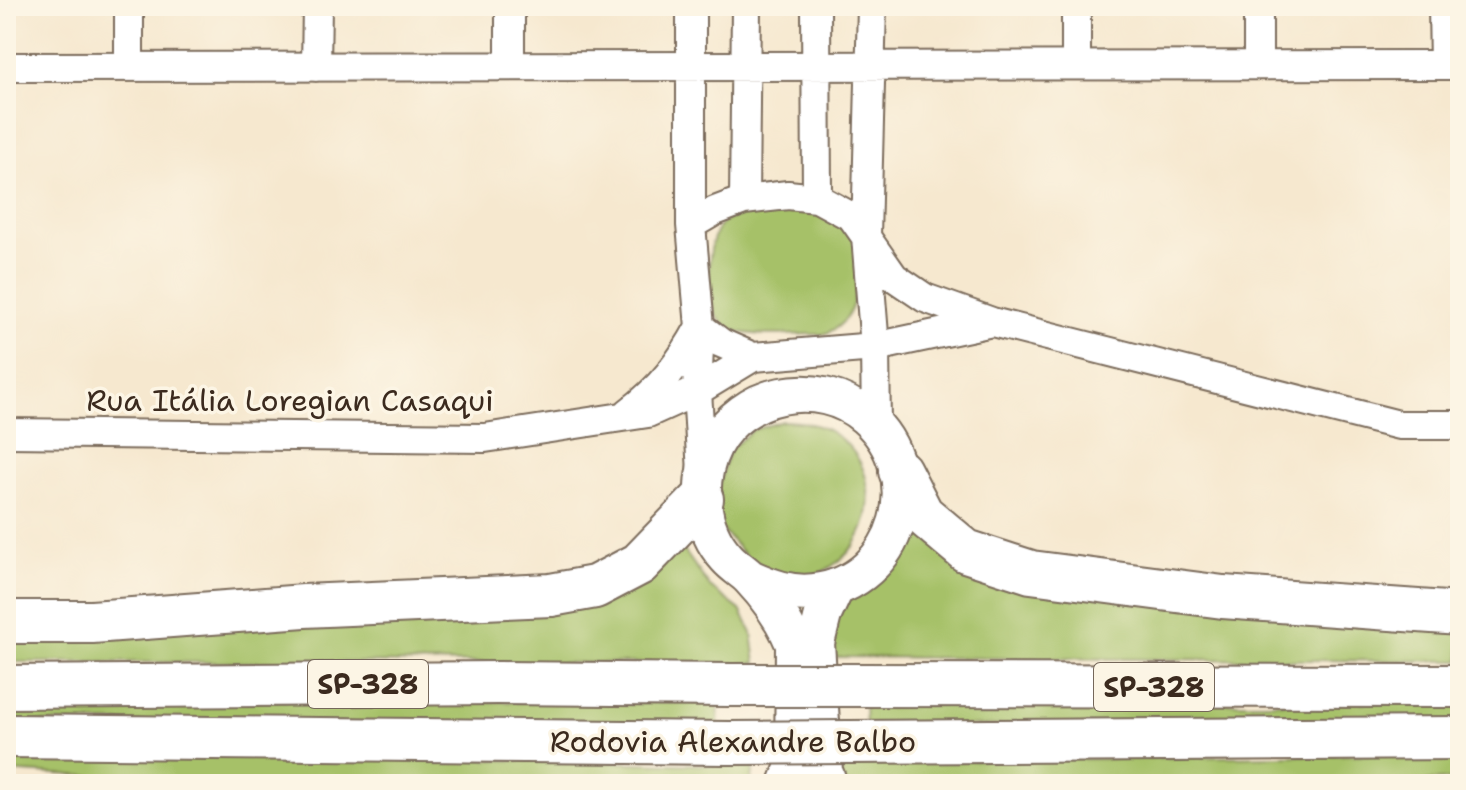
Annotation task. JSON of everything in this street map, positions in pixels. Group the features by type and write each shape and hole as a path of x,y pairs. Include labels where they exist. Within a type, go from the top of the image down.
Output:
{"highway":[{"path":"900,471 922,514 966,551 1031,572 1223,597 1460,614"},
{"path":"6,622 92,622 304,606 551,595 595,587 639,564 702,490"},
{"name":"Rodovia Alexandre Balbo","path":"6,687 498,683 1460,686"},
{"name":"Rodovia Alexandre Balbo","path":"6,736 729,743 1460,738"}],"main road":[{"path":"750,578 792,592 814,592 836,587 858,576 876,561 890,541 899,519 902,495 900,471 876,426 859,411 839,400 807,394 773,397 752,406 726,429 708,458 702,490 709,530 726,557 750,578 786,624 794,644 793,769 787,784"},
{"path":"829,784 824,771 816,643 823,615 836,587"}],"street":[{"path":"129,6 129,67"},
{"path":"316,67 317,6"},
{"path":"510,6 510,66"},
{"path":"691,6 691,225 700,327 697,391 702,490"},
{"path":"744,200 746,6"},
{"path":"816,6 817,198"},
{"path":"872,6 866,236 875,347 876,426"},
{"path":"1076,6 1076,65"},
{"path":"1258,6 1258,65"},
{"path":"6,67 1452,65 1443,6"},
{"path":"691,225 715,211 744,200 788,195 817,198 852,217 894,277 925,298 992,322 1399,425 1460,425"},
{"name":"Rua Itália Loregian Casaqui","path":"6,433 485,438 648,413 697,391 753,357 875,347 992,322"},
{"path":"700,327 721,343 753,357"},
{"path":"621,418 667,378 700,327"}],"green space":[{"path":"777,207 801,209 829,217 856,238 856,280 852,307 837,327 824,334 762,335 739,332 723,324 711,303 709,265 718,229 736,216"},
{"path":"783,421 808,423 831,432 847,445 859,461 866,479 869,498 860,536 848,553 832,566 810,576 760,572 716,523 712,508 729,450 753,430"},
{"path":"910,524 956,563 1460,619 1460,661 827,657 832,619"},
{"path":"678,542 710,587 740,610 752,633 756,663 6,662 6,633 546,609"},
{"path":"6,699 719,703 718,725 6,722"},
{"path":"1460,702 1460,724 866,726 865,705"},
{"path":"6,748 754,766 751,784 221,784 6,771"},
{"path":"1460,753 1460,779 1380,784 841,784 840,763"}]}
